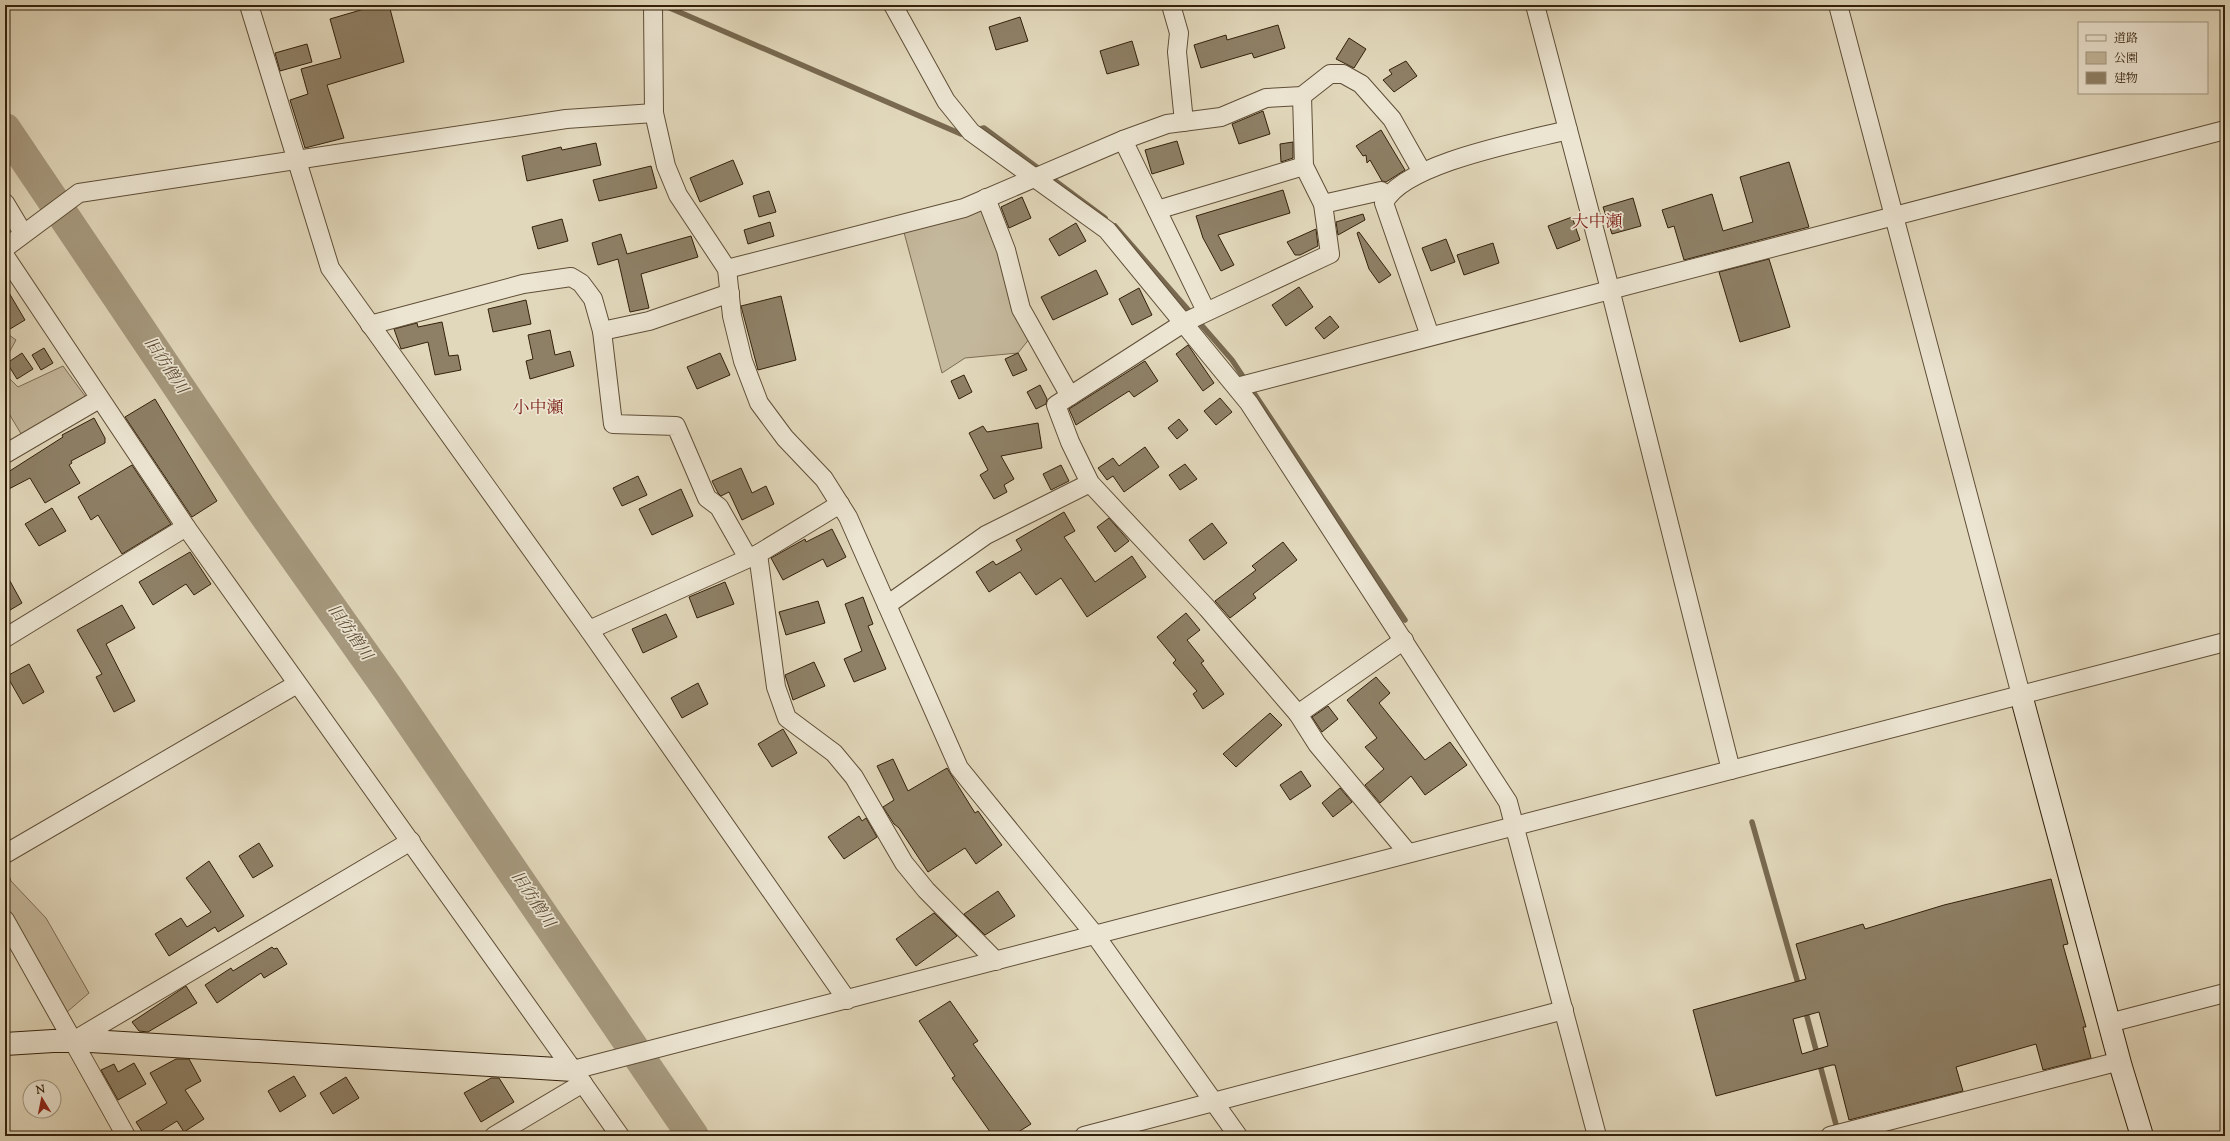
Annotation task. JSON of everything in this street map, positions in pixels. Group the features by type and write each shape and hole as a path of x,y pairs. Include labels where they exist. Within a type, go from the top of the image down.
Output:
{"street":[{"path":"249,5 330,268 589,630 847,1000"},
{"path":"893,5 946,101 973,134 1107,230 1185,322 1237,387 1258,416 1508,802 1597,1136"},
{"path":"1172,5 1179,33 1177,52 1184,122"},
{"path":"1534,5 1610,289 1731,770"},
{"path":"1838,5 2109,1023 2142,1136"},
{"path":"649,7 654,113 666,166 678,195 727,269 732,316 742,361 759,403 785,438 824,479 848,517 959,768 1094,935 1238,1136"},
{"path":"727,269 964,208 1035,179 1123,140 1167,124 1222,117 1266,98 1302,96 1330,74 1343,74 1361,84 1392,119 1422,172"},
{"path":"1302,96 1304,166 1323,204 1330,254 1185,322 1056,405 1070,442 1090,483 1207,608 1298,714 1317,744 1408,853"},
{"path":"5,248 23,233 79,193 566,119 654,113"},
{"path":"1430,336 1384,203 1387,196 1422,172 1474,154 1568,130"},
{"path":"1237,387 2225,130"},
{"path":"1123,140 1206,311"},
{"path":"1157,210 1304,166"},
{"path":"1323,204 1381,191 1387,196"},
{"path":"986,198 1006,250 1021,309 1070,396"},
{"path":"5,203 23,233"},
{"path":"5,256 99,399 186,527 620,1136"},
{"path":"370,325 523,284 571,277 581,283 593,300 602,331 613,424 676,426 706,498 719,507 753,556 776,686 788,718 834,753 854,777 904,863 926,890 996,961"},
{"path":"602,331 649,321 730,293"},
{"path":"5,454 99,399"},
{"path":"887,606 986,535 1090,483"},
{"path":"589,630 753,556 840,504"},
{"path":"5,638 186,527"},
{"path":"1298,714 1404,640"},
{"path":"5,1044 53,1040 73,1041 578,1076 847,1000 1515,824 1731,770 2225,642"},
{"path":"5,854 298,684"},
{"path":"73,1041 411,841"},
{"path":"5,920 126,1136"},
{"path":"2109,1023 2225,993"},
{"path":"1084,1136 1564,1010"},
{"path":"1830,1136 2120,1061"},
{"path":"494,1136 578,1076"}],"green space":[{"path":"987,204 1034,333 1018,353 965,358 942,373 902,225"},
{"path":"5,332 16,340 5,360"},
{"path":"63,366 91,404 23,437 5,407 5,374 18,387"},
{"path":"5,864 11,881 46,918 89,993 60,1018 5,931"}],"building":[{"path":"370,5 389,5 404,62 327,85 344,138 305,148 290,100 308,94 301,69 341,58 330,19 371,7"},
{"path":"1020,17 1028,41 996,50 989,27"},
{"path":"1278,25 1285,48 1254,58 1252,53 1201,68 1194,45 1226,35 1227,40"},
{"path":"1349,38 1366,49 1354,68 1336,59"},
{"path":"1132,41 1139,65 1107,74 1100,51"},
{"path":"307,44 312,62 280,71 275,53"},
{"path":"1406,61 1417,76 1394,92 1383,80 1392,74 1389,70"},
{"path":"1263,111 1270,134 1239,144 1232,124"},
{"path":"1381,130 1405,170 1386,182 1382,181 1370,160 1367,163 1366,155 1363,156 1356,146"},
{"path":"1177,141 1184,164 1152,174 1145,150"},
{"path":"1293,142 1293,158 1281,162 1280,144"},
{"path":"596,143 601,165 527,181 522,156 561,147 562,150"},
{"path":"733,160 743,184 700,202 690,178"},
{"path":"1789,162 1809,227 1684,260 1674,226 1668,228 1662,210 1712,194 1723,231 1753,222 1740,177"},
{"path":"651,166 657,188 599,201 593,180"},
{"path":"1283,190 1290,213 1218,235 1234,265 1221,271 1203,238 1196,216"},
{"path":"769,191 776,212 759,217 753,196"},
{"path":"1022,197 1031,218 1009,228 1001,207"},
{"path":"1633,198 1641,226 1612,234 1603,207"},
{"path":"1363,214 1365,220 1338,235 1336,222"},
{"path":"1572,217 1580,240 1557,249 1548,226"},
{"path":"562,219 568,241 538,249 532,227"},
{"path":"770,222 774,236 748,244 744,230"},
{"path":"1076,223 1086,241 1059,256 1049,239"},
{"path":"1316,229 1318,246 1300,255 1295,255 1287,242"},
{"path":"1359,232 1391,275 1379,283 1369,269 1357,233"},
{"path":"621,234 627,254 691,236 698,257 641,274 649,308 630,312 618,259 598,265 592,243"},
{"path":"1446,239 1455,262 1431,271 1422,248"},
{"path":"1493,243 1499,263 1464,275 1457,255"},
{"path":"1769,259 1790,327 1740,342 1719,272"},
{"path":"1096,270 1108,294 1053,320 1041,297"},
{"path":"5,286 25,320 5,332"},
{"path":"1299,287 1313,307 1286,326 1272,305"},
{"path":"1139,288 1152,315 1132,325 1119,299"},
{"path":"781,296 796,360 758,370 741,306"},
{"path":"526,300 531,324 493,332 488,309"},
{"path":"1330,316 1339,327 1324,339 1315,328"},
{"path":"442,322 449,356 458,355 461,370 435,375 428,342 401,349 394,329 417,323 418,327"},
{"path":"550,330 555,355 570,351 574,366 530,379 526,361 533,359 528,335"},
{"path":"1188,345 1214,383 1203,391 1176,354"},
{"path":"44,348 53,363 41,370 32,355"},
{"path":"22,353 33,369 17,379 7,363"},
{"path":"720,353 730,375 697,389 687,367"},
{"path":"1018,353 1027,370 1013,376 1005,359"},
{"path":"1145,361 1158,381 1134,397 1129,391 1076,425 1069,409"},
{"path":"964,375 972,392 959,399 951,381"},
{"path":"1040,385 1047,399 1046,404 1036,409 1027,392"},
{"path":"1220,398 1232,412 1216,425 1204,411"},
{"path":"155,399 217,501 192,517 125,417"},
{"path":"94,418 105,438 105,443 71,461 72,463 69,465 80,483 45,503 30,478 5,491 5,474 63,437 62,435"},
{"path":"1179,419 1188,430 1177,439 1168,428"},
{"path":"1038,423 1042,448 1001,456 1014,479 1004,485 1007,492 994,499 980,475 988,470 969,433 983,426 987,432"},
{"path":"1145,447 1159,467 1124,492 1113,476 1107,480 1098,468 1113,458 1119,466"},
{"path":"1185,464 1197,479 1180,490 1169,475"},
{"path":"132,465 171,524 122,554 98,515 91,520 78,497"},
{"path":"1061,465 1069,481 1051,490 1043,474"},
{"path":"741,468 752,493 766,486 774,504 742,520 729,492 721,496 712,481"},
{"path":"638,476 647,495 622,506 613,488"},
{"path":"681,489 693,516 652,535 639,509"},
{"path":"52,508 66,531 39,546 25,524"},
{"path":"1064,512 1075,531 1064,537 1095,582 1132,556 1146,577 1087,617 1061,578 1036,595 1020,572 989,592 976,572 993,561 996,565 1022,550 1016,540"},
{"path":"1109,518 1129,541 1115,552 1097,527"},
{"path":"1212,523 1227,543 1204,560 1189,540"},
{"path":"832,529 846,557 827,567 823,559 783,580 771,558 805,539 806,542"},
{"path":"1283,542 1297,560 1253,594 1256,598 1230,618 1215,601 1256,570 1252,566"},
{"path":"190,552 211,584 194,595 186,584 153,605 139,582"},
{"path":"5,572 22,603 5,613"},
{"path":"725,582 734,604 697,618 689,597"},
{"path":"863,597 873,624 868,626 886,669 854,682 844,659 862,651 845,604"},
{"path":"818,601 825,623 786,635 779,612"},
{"path":"122,605 135,628 106,644 135,701 114,712 96,677 102,674 77,630"},
{"path":"1186,613 1200,630 1187,640 1204,661 1201,663 1224,694 1203,709 1193,694 1197,691 1173,663 1176,660 1157,637"},
{"path":"666,614 677,637 643,653 632,629"},
{"path":"814,662 825,686 793,700 785,675"},
{"path":"29,664 44,692 23,704 7,676"},
{"path":"1376,677 1390,693 1379,703 1425,760 1450,742 1467,765 1425,795 1411,776 1380,803 1365,785 1384,769 1365,747 1377,738 1347,700"},
{"path":"698,683 708,704 682,718 671,698"},
{"path":"1328,706 1338,719 1322,732 1312,717"},
{"path":"1270,713 1282,725 1236,767 1223,754"},
{"path":"783,729 797,753 772,767 758,744"},
{"path":"893,759 908,791 947,768 975,813 978,811 1002,845 976,864 965,848 928,872 899,828 894,824 883,807 894,800 877,766"},
{"path":"1301,771 1311,786 1290,800 1280,785"},
{"path":"1340,788 1352,802 1333,817 1322,803"},
{"path":"859,816 862,821 866,818 877,837 844,859 828,837"},
{"path":"259,843 273,866 253,878 239,856"},
{"path":"209,861 244,916 218,932 215,927 169,956 155,934 181,918 187,927 211,912 186,878"},
{"path":"2051,879 2068,944 2063,945 2086,1027 2083,1027 2091,1058 2043,1070 2036,1044 1956,1067 1963,1091 1849,1120 1835,1065 1716,1096 1693,1010 1806,979 1796,944 1863,924 1865,929 1944,905","holes":["1819,1012 1828,1046 1802,1054 1793,1019"]},
{"path":"998,891 1015,916 985,935 964,914"},
{"path":"934,913 957,936 916,966 896,939"},
{"path":"272,947 274,949 277,948 287,964 264,978 261,973 217,1003 205,985 231,968 233,971"},
{"path":"186,986 197,1003 148,1032 139,1031 132,1022"},
{"path":"950,1001 978,1041 973,1044 1031,1124 1012,1136 993,1136 952,1078 955,1076 919,1021"},
{"path":"176,1059 189,1059 201,1081 185,1090 204,1119 184,1132 177,1121 153,1136 145,1136 136,1122 167,1103 150,1073"},
{"path":"134,1063 146,1084 118,1100 101,1070 114,1064 118,1072"},
{"path":"294,1076 306,1096 280,1112 268,1091"},
{"path":"346,1077 359,1098 333,1114 320,1093"},
{"path":"491,1078 499,1078 514,1102 481,1122 464,1093"}],"waterway":[{"path":"663,5 961,134 984,128 1105,218"},
{"name":"旧彷僧川","path":"5,129 259,506 389,690 693,1136"},
{"path":"1115,226 1232,360 1405,620"},
{"path":"1752,822 1799,987"},
{"path":"1805,1009 1838,1132"}],"district":[{"name":"大中瀬","path":"1597,223"},
{"name":"小中瀬","path":"538,409"}]}
